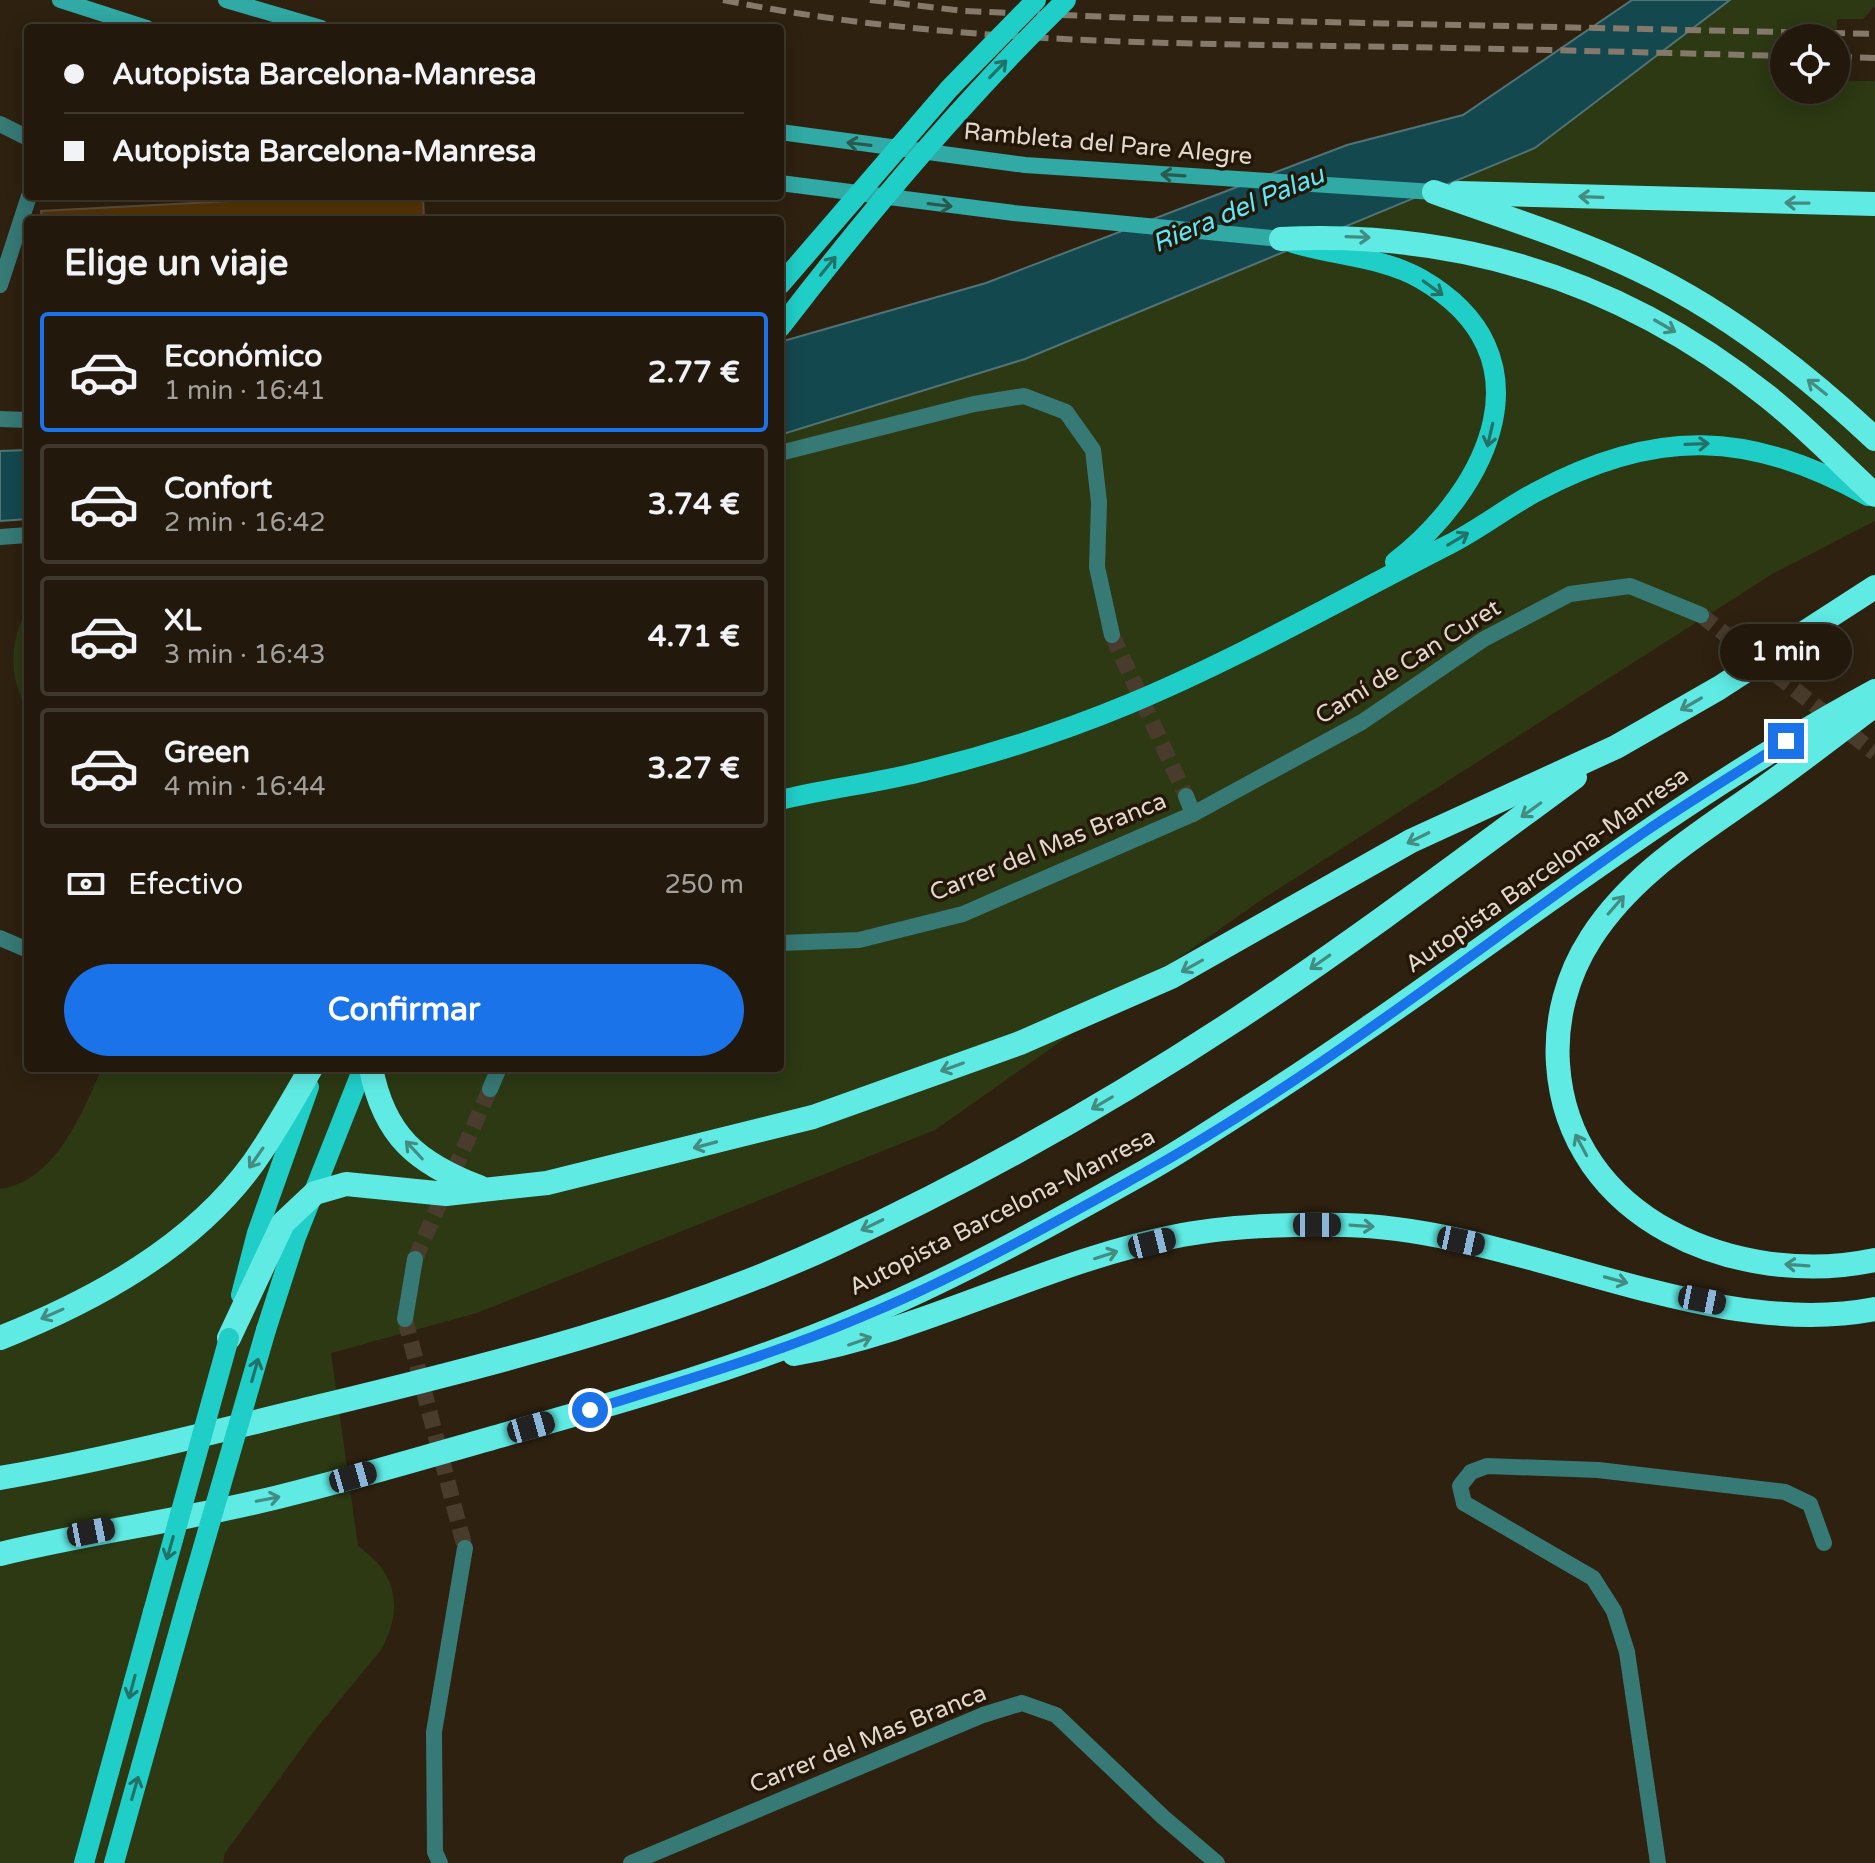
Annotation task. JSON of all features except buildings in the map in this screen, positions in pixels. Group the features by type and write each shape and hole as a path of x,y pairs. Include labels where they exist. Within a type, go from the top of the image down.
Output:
{"highway":[{"path":"1434,192 1875,204"},
{"path":"1434,192 1625,264 1737,326 1835,401 1875,439"},
{"path":"1281,239 1387,238 1455,248 1529,268 1595,292 1664,325 1768,396 1875,497"},
{"path":"229,1338 283,1223 315,1193 346,1184 446,1194 547,1183 813,1117 1020,1043 1171,977 1411,841 1616,747 1719,688 1875,587"},
{"name":"Autopista Barcelona-Manresa","path":"0,1554 91,1532 293,1494 590,1410 729,1366 859,1318 979,1261 1145,1172 1289,1081 1456,968 1659,823 1809,727 1875,691"},
{"path":"1875,705 1688,839 1624,896 1590,939 1575,967 1559,1022 1557,1049 1562,1101 1573,1131 1603,1180 1644,1218 1689,1243 1758,1262 1803,1266 1875,1260"},
{"path":"0,1478 86,1463 506,1361 682,1303 830,1246 944,1190 1093,1109 1240,1017 1616,747"},
{"path":"0,1338 86,1299 144,1265 189,1231 253,1164 311,1072"},
{"path":"372,1072 378,1098 415,1154 438,1171 481,1188"},
{"path":"729,1366 849,1345 1121,1250 1182,1235 1264,1226 1348,1225 1434,1236 1732,1306 1830,1314 1875,1309"}],"main road":[{"path":"60,0 135,24"},
{"path":"226,0 307,24"},
{"path":"784,280 949,89 1036,0"},
{"path":"784,323 899,178 963,105 1066,0"},
{"name":"Rambleta del Pare Alegre","path":"784,133 1025,165 1434,192"},
{"path":"784,184 914,202 1281,239 1328,254 1378,262 1424,281 1466,317 1489,358 1496,390 1494,419 1486,451 1472,480 1414,548 1364,587"},
{"path":"784,797 929,770 1077,724 1187,679 1452,543 1566,478 1658,448 1716,444 1754,449 1799,462 1875,497"},
{"path":"84,1863 257,1233 313,1072"},
{"path":"114,1863 266,1330 361,1072"}],"street":[{"path":"0,124 24,136"},
{"path":"0,285 28,200"},
{"path":"784,452 974,404 1024,396 1066,412 1093,450 1099,502 1097,567 1112,635"},
{"path":"0,419 24,420"},
{"path":"0,537 24,535"},
{"name":"Camí de Can Curet","path":"1193,814 1362,722 1484,639 1570,594 1630,586 1701,615"},
{"path":"1186,796 1193,814"},
{"name":"Carrer del Mas Branca","path":"784,943 859,940 963,914 1193,814"},
{"path":"0,938 24,948"},
{"path":"490,1089 497,1072"},
{"path":"405,1319 415,1259"},
{"path":"1658,1863 1627,1652 1614,1611 1593,1578 1464,1503 1460,1486 1471,1472 1487,1466 1609,1471 1785,1492 1810,1504 1824,1543"},
{"path":"440,1863 435,1852 434,1732 465,1548"},
{"name":"Carrer del Mas Branca","path":"631,1863 983,1715 1022,1703 1056,1715 1163,1817 1217,1863"}],"green space":[{"path":"1730,0 1875,0 1875,6 1863,19 1837,19 1837,24 1770,24 1770,104 1850,104 1850,81 1875,81 1875,521 1774,573 1264,898 935,1130 477,1313 331,1353 358,1546 381,1568 393,1592 393,1620 381,1650 315,1730 225,1853 223,1863 0,1863 0,1189 20,1183 52,1159 76,1124 100,1072 784,1072 784,434 1025,359 1535,148"},
{"path":"24,617 24,703 17,685 13,659"}],"water":[{"name":"Riera del Palau","path":"1632,0 1730,0 1535,148 1025,359 784,434 784,341 986,283 1347,145 1463,115"},
{"path":"24,450 24,519 0,521 0,451"}],"tunnel":[{"path":"1701,615 1875,753"},
{"path":"1112,635 1186,796"},
{"path":"415,1259 490,1089"},
{"path":"405,1319 465,1548"}],"railway":[{"path":"723,0 873,24 1026,37 1770,56"},
{"path":"870,0 964,11 1136,18 1875,34"},
{"path":"1850,57 1875,58"}],"route":[{"path":"590,1410 729,1366 859,1318 979,1261 1145,1172 1289,1081 1469,960 1647,831 1786,741"}]}
